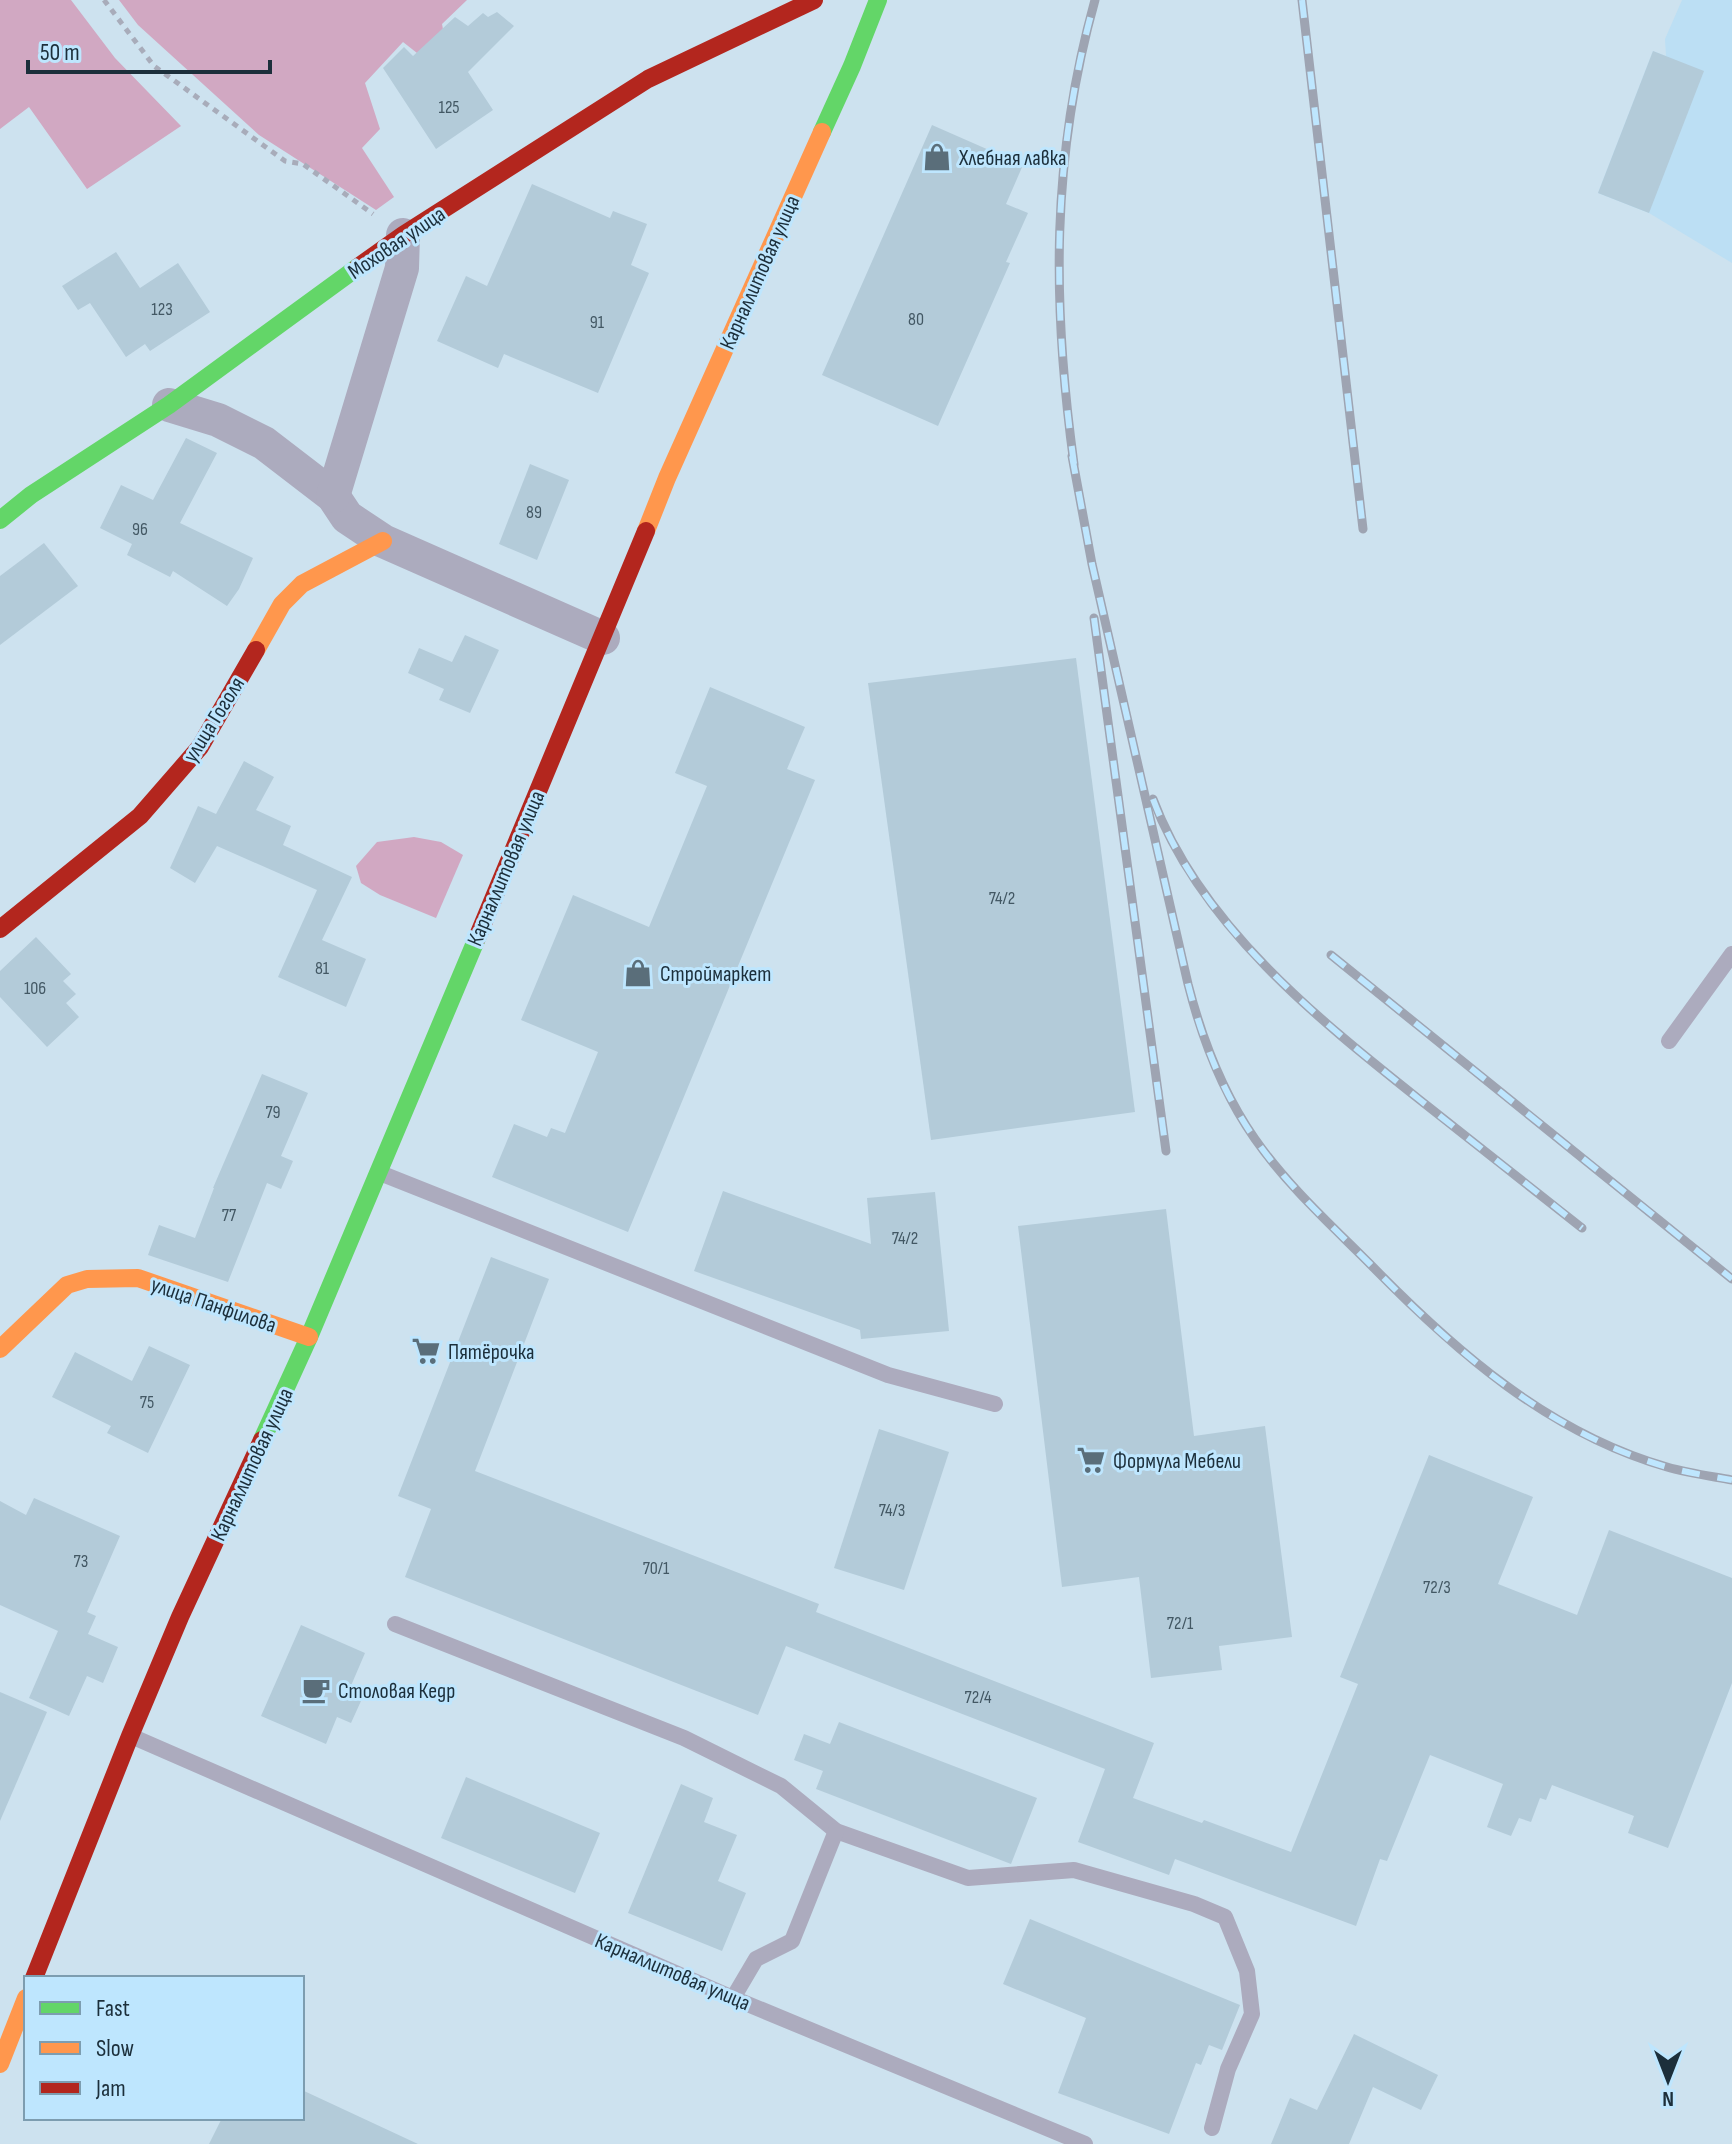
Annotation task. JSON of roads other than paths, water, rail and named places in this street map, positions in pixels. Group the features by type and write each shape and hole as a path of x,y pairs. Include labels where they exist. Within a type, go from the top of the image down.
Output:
{"street":[{"name":"Моховая улица","path":"0,520 31,495 169,405 403,235 648,79 814,0"},
{"name":"Карналлитовая улица","path":"35,1976 180,1617 309,1337 603,638 667,478 852,66 878,0"},
{"path":"333,496 402,268 403,235"},
{"path":"169,405 218,420 264,443 333,496 347,517 383,541 603,638"},
{"name":"улица Гоголя","path":"0,929 140,816 200,747 282,604 302,584 383,541"},
{"name":"улица Панфилова","path":"0,1349 67,1285 87,1279 138,1278 309,1337"},
{"path":"0,2064 24,2003"}],"lane":[{"path":"1669,1041 1732,954"},
{"path":"379,1172 888,1375 995,1404"},
{"path":"395,1624 684,1738 781,1786 836,1831 968,1878 1074,1870 1194,1904 1225,1917 1247,1971 1252,2014 1228,2069 1212,2128"},
{"name":"Карналлитовая улица","path":"130,1736 733,1998 1085,2144"},
{"path":"733,1998 756,1959 792,1941 836,1831"}],"railway":[{"path":"1074,464 1062,346 1060,230 1070,116 1095,0"},
{"path":"1302,0 1363,529"},
{"path":"1072,456 1092,564 1188,984 1214,1064 1243,1121 1281,1172 1324,1219 1435,1327 1505,1385 1582,1433 1624,1452 1675,1469 1732,1480"},
{"path":"1094,618 1166,1151"},
{"path":"1153,799 1174,845 1200,888 1266,966 1342,1037 1582,1228"},
{"path":"1331,955 1732,1279"}],"place":[{"name":"Хлебная лавка","path":"937,157"},
{"name":"Строймаркет","path":"638,973"},
{"name":"Пятёрочка","path":"426,1351"},
{"name":"Формула Мебели","path":"1091,1460"},
{"name":"Столовая Кедр","path":"316,1690"}]}
